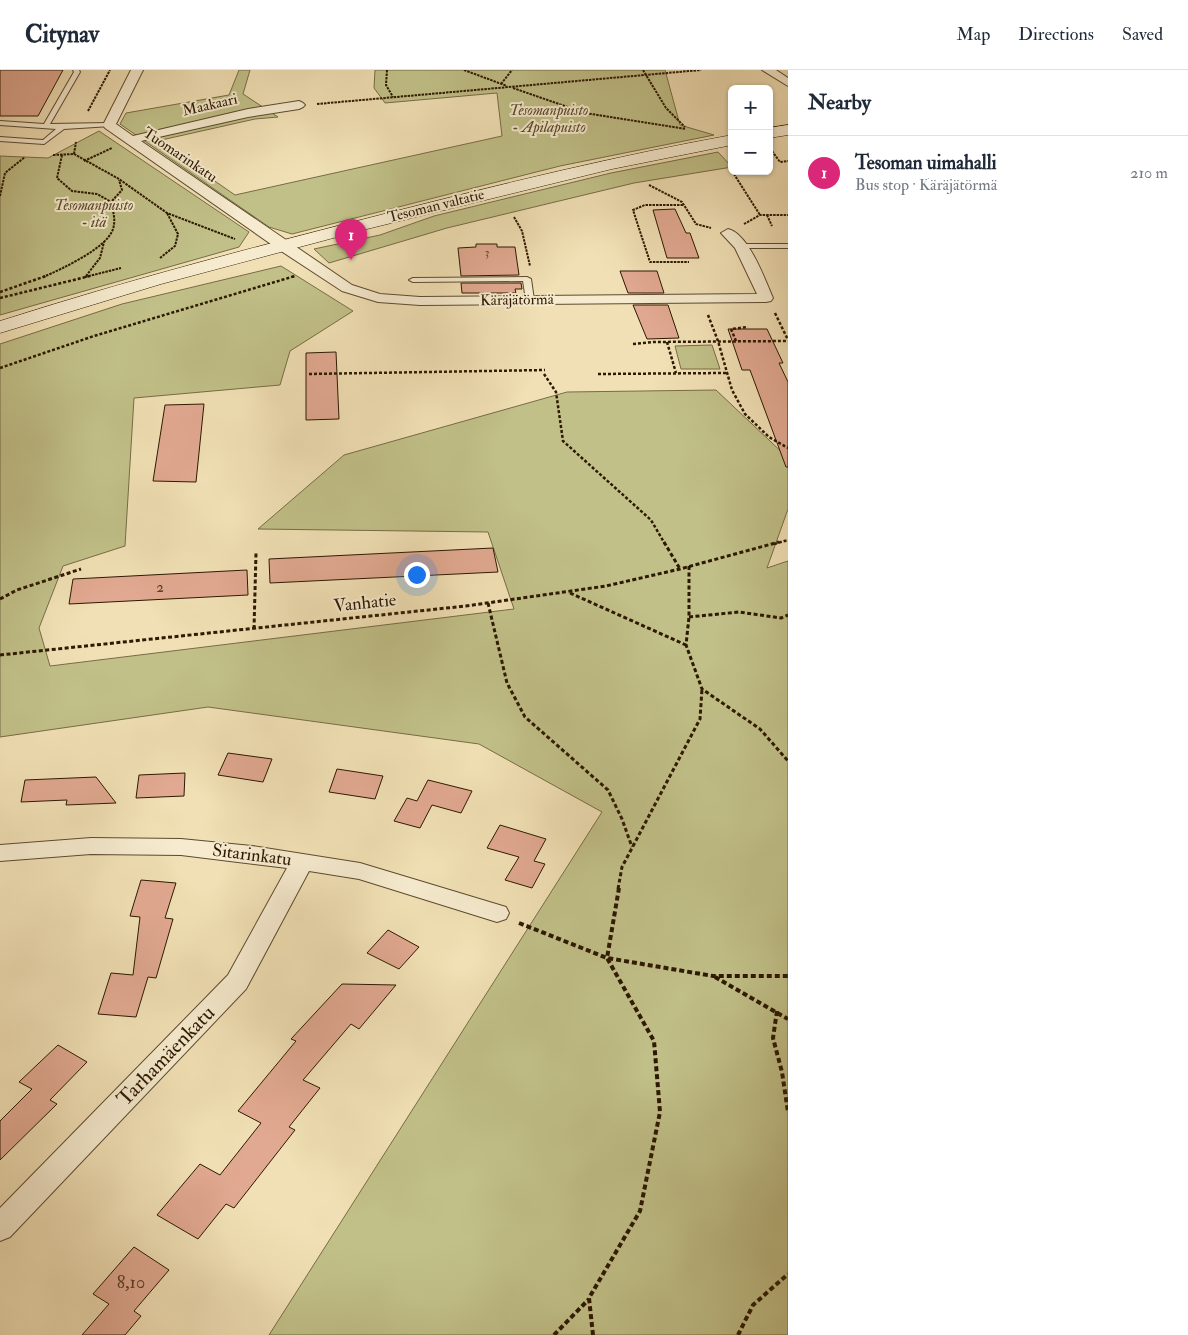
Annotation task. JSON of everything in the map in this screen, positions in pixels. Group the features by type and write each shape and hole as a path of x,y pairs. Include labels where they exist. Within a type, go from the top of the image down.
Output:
{"main road":[{"path":"773,132 788,130"},
{"name":"Tesoman valtatie","path":"0,327 152,282 284,246 528,183 661,153 728,141"}],"street":[{"path":"109,125 137,70"},
{"path":"768,70 788,83"},
{"name":"Maakaari","path":"132,141 248,113 299,105"},
{"name":"Tuomarinkatu","path":"109,125 284,246"},
{"path":"728,233 741,246 766,298"},
{"name":"Käräjätörmä","path":"284,246 348,288 378,298 420,301 766,298"},
{"name":"Sitarinkatu","path":"0,853 91,846 181,847 252,854 360,871 497,913"},
{"name":"Tarhamäenkatu","path":"0,1228 237,982 302,862"}],"lane":[{"path":"46,126 77,72 76,70"},
{"path":"0,123 46,126 109,125"},
{"path":"0,139 44,142 62,126"},
{"path":"741,246 788,246"},
{"path":"413,280 527,279 530,300"}],"path":[{"path":"80,126 82,117 88,111 110,70"},
{"path":"387,70 386,85 388,92 394,98"},
{"path":"464,70 585,113 687,129 666,108 643,70"},
{"path":"501,84 512,70"},
{"path":"299,105 394,98 564,80 646,76 701,70"},
{"path":"83,161 114,146 132,141"},
{"path":"0,196 5,174 30,154 23,153"},
{"path":"48,154 74,154 83,161 119,180 167,213 238,240"},
{"path":"773,154 780,162 788,161"},
{"path":"62,155 57,178 72,192 97,194 112,202"},
{"path":"735,175 760,215"},
{"path":"86,276 100,258 104,242 113,229 114,215 112,202 122,190 119,180"},
{"path":"648,185 684,205 696,224 728,233 760,215 788,215"},
{"path":"684,205 645,205 634,210 650,262 689,262"},
{"path":"160,259 175,246 178,234 167,213"},
{"path":"767,215 772,226"},
{"path":"514,217 522,231 530,266 527,279"},
{"path":"0,292 61,270 104,242"},
{"path":"0,368 94,336 304,274"},
{"path":"702,298 718,341 732,390 745,414 769,437 788,448"},
{"path":"633,344 788,341 766,298"},
{"path":"736,341 731,329 748,327"},
{"path":"667,342 676,373"},
{"path":"309,374 544,372 556,392 563,441 651,520 680,569"},
{"path":"598,374 727,373"},
{"name":"Vanhatie","path":"0,655 254,629 488,603 568,592 606,586 680,569 788,540"},
{"path":"254,629 256,553"},
{"path":"554,1335 590,1298 640,1211 660,1112 654,1041 608,958 622,867 700,719 702,689 686,645 689,617 689,566"},
{"path":"0,599 17,590 81,568"},
{"path":"568,592 686,645"},
{"path":"488,603 507,683 525,717 608,790 622,819 632,848"},
{"path":"689,617 739,612 781,618 788,615"},
{"path":"702,689 760,729 788,761"},
{"path":"497,913 608,958 713,976 788,976"},
{"path":"713,976 788,1019"},
{"path":"777,1011 773,1038 782,1072 788,1112"},
{"path":"738,1335 753,1306 788,1274"},
{"path":"590,1298 593,1335"}],"green space":[{"name":"Tesomanpuisto - Apilapuisto","path":"239,70 250,70 243,94 278,117 255,119 157,141 235,195 502,136 497,93 385,103 374,88 375,70 665,70 680,125 714,135 560,166 292,234 269,227 120,124 126,113 229,95"},
{"name":"Tesomanpuisto - itä","path":"99,131 249,232 239,247 0,315 0,156 48,158"},
{"path":"718,152 728,163 728,168 634,183 447,228 329,263 314,249 380,235 434,216 611,173"},
{"path":"281,266 353,311 290,351 280,385 134,398 125,546 63,566 39,628 50,666 514,609 488,532 258,529 344,455 567,392 716,390 788,458 788,509 767,568 788,561 788,1335 269,1335 602,812 479,744 208,707 0,737 0,344 122,304"},
{"path":"712,345 720,369 681,369 675,346"}],"building":[{"path":"0,70 63,70 38,116 0,116"},
{"path":"675,209 686,233 690,233 699,258 667,258 653,210"},
{"path":"476,244 497,244 497,247 515,247 519,275 461,276 458,248 476,247"},
{"path":"620,271 657,271 664,293 628,293"},
{"path":"461,283 521,283 522,289 515,289 516,293 462,293"},
{"path":"633,305 668,305 679,338 647,339"},
{"path":"728,329 767,329 783,363 779,363 788,382 788,467 786,467 750,370 742,370"},
{"path":"336,352 339,419 306,420 306,353"},
{"path":"204,404 196,482 153,481 165,405"},
{"path":"493,548 498,572 270,583 269,559"},
{"path":"247,570 248,595 69,604 73,579"},
{"path":"228,753 272,759 263,782 218,775"},
{"path":"337,769 383,776 375,799 329,792"},
{"path":"185,773 184,796 136,798 139,775"},
{"path":"96,777 116,803 66,805 67,800 21,802 25,780"},
{"path":"428,780 472,791 461,813 432,805 420,828 394,821 407,798 417,801"},
{"path":"500,825 546,839 534,861 545,864 532,888 505,880 519,857 487,848"},
{"path":"141,880 176,883 165,918 173,919 156,978 148,977 136,1017 98,1014 111,973 133,975 140,917 130,916"},
{"path":"388,930 419,947 399,969 367,953"},
{"path":"342,984 396,985 359,1029 351,1024 303,1080 320,1088 289,1127 295,1130 234,1208 226,1204 198,1239 157,1215 200,1164 220,1175 261,1123 238,1111 296,1041 291,1039"},
{"path":"58,1045 87,1062 50,1100 57,1104 0,1160 0,1121 32,1089 19,1082"},
{"path":"134,1247 169,1270 134,1311 141,1316 125,1335 82,1335 109,1304 93,1294"}],"place":[{"name":"Tesoman uimahalli","path":"351,260"}]}
